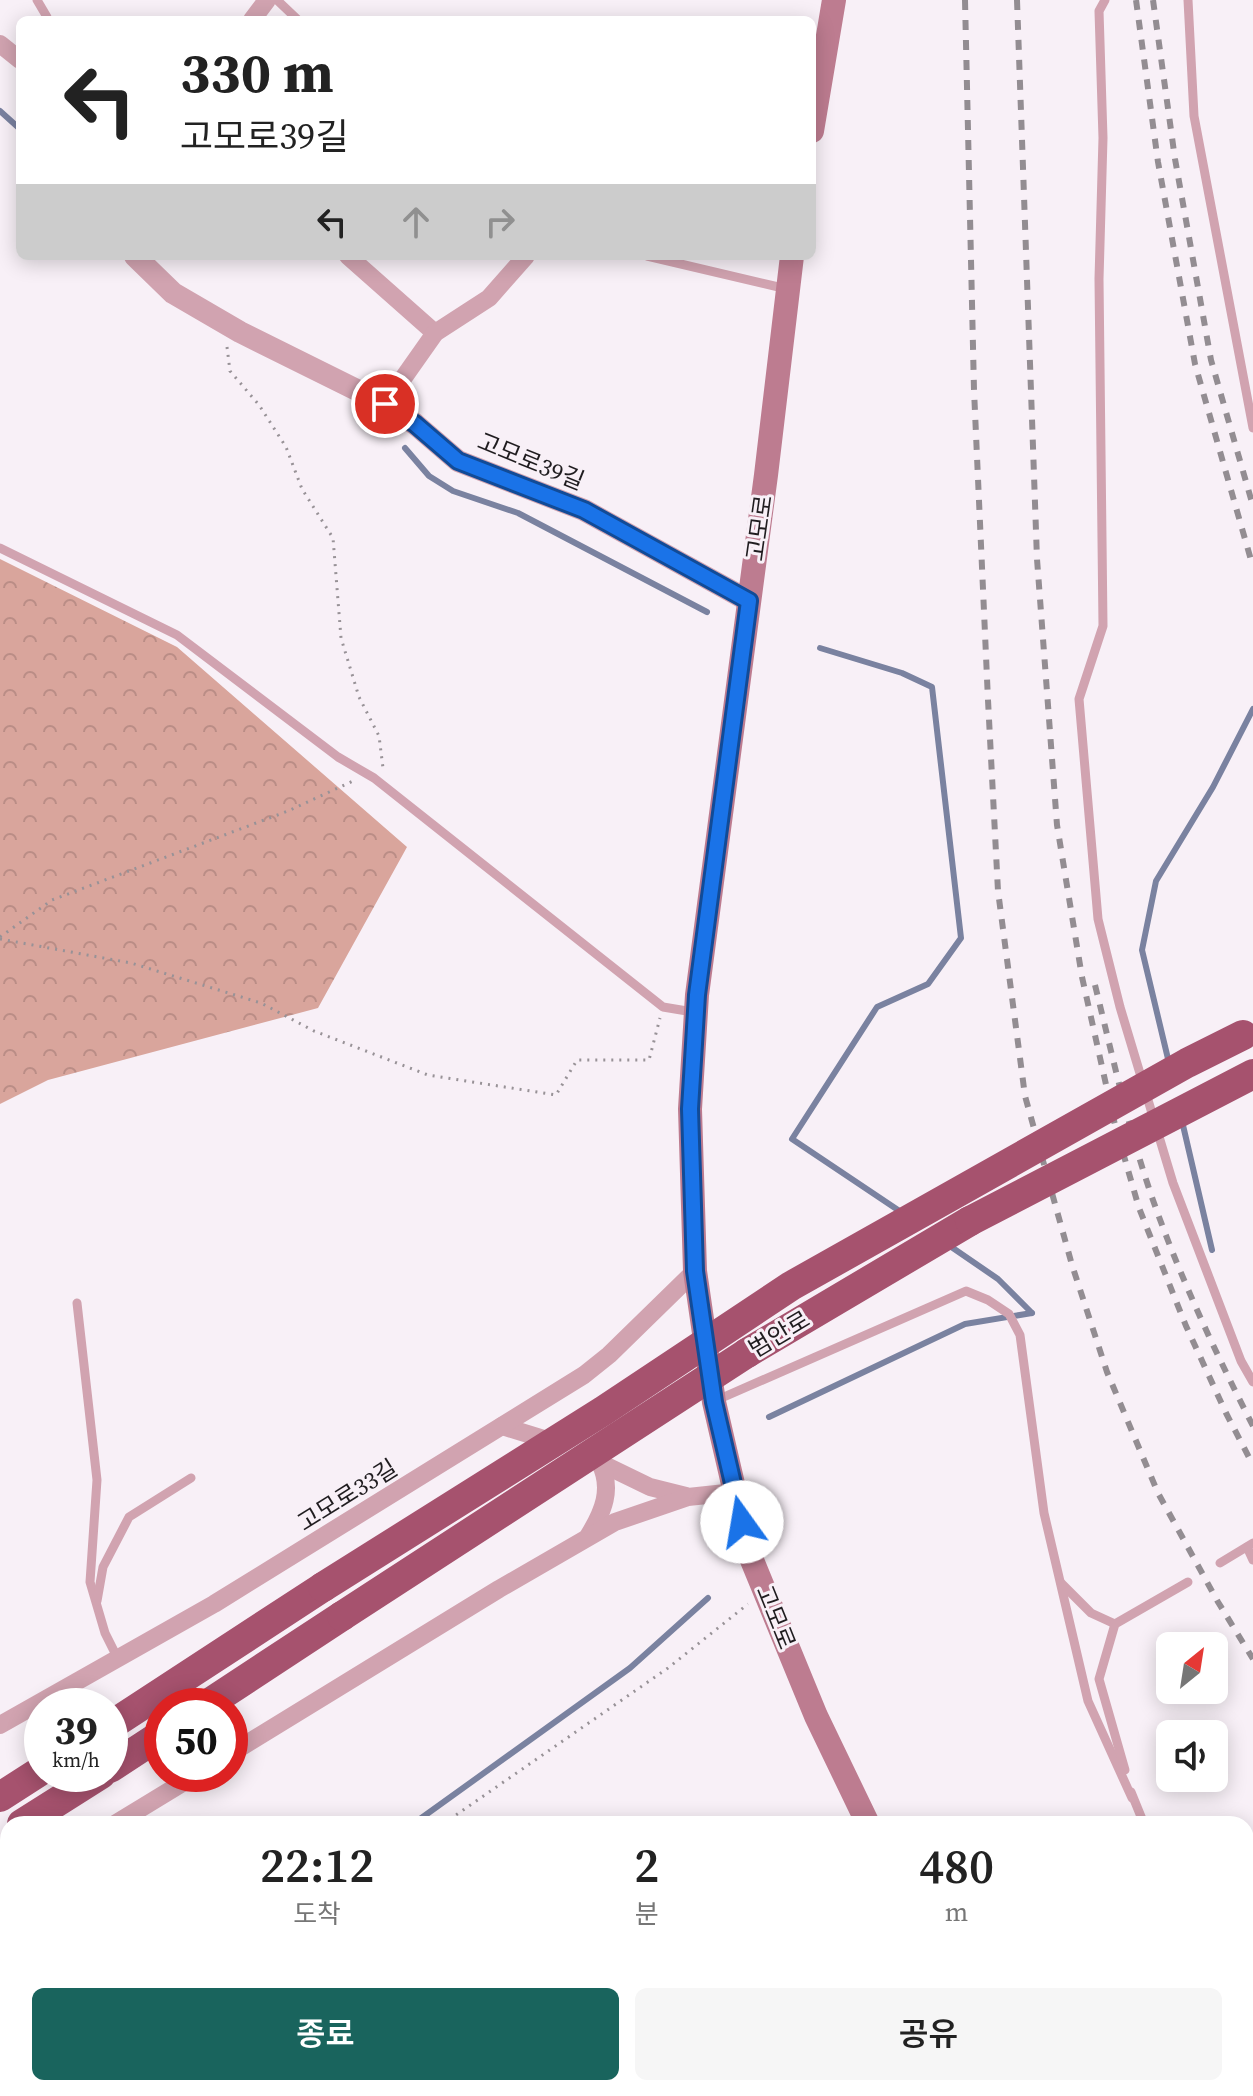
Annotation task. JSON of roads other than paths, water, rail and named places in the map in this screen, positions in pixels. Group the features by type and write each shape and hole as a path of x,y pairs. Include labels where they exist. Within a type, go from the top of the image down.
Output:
{"highway":[{"name":"범안로","path":"128,1714 323,1587 590,1420 791,1286 1187,1063 1248,1032"},
{"name":"범안로","path":"232,1688 766,1340 970,1221 1253,1074"},
{"path":"0,1797 24,1782"},
{"path":"35,1816 73,1792"}],"main road":[{"path":"816,107 834,0"},
{"name":"고모로","path":"791,260 696,1012 690,1109 695,1271 714,1402 749,1553 816,1716 864,1816"}],"street":[{"name":"고모로39길","path":"139,260 173,293 240,332 385,404 415,424 458,461 584,510 749,601"},
{"path":"353,260 435,333"},
{"path":"385,404 435,333 489,298 522,260"},
{"name":"고모로33길","path":"0,1725 371,1509 584,1375 695,1271"},
{"path":"502,1426 559,1443 650,1487 688,1497"},
{"path":"587,1538 600,1515 606,1495 606,1474 600,1463"},
{"path":"248,1743 587,1538 636,1513 688,1497 735,1492"},
{"path":"128,1816 167,1792"}],"lane":[{"path":"277,0 294,16"},
{"path":"1105,0 1099,11 1103,138 1099,279 1103,626 1079,699 1098,919 1120,1007 1173,1183 1241,1361 1253,1382"},
{"path":"1188,0 1194,116 1253,428"},
{"path":"664,260 787,289"},
{"path":"0,548 177,635 338,757 374,778 663,1007 696,1012"},
{"path":"714,1402 966,1291 988,1300 1009,1314 1023,1346 1044,1513 1088,1701 1140,1816"},
{"path":"77,1303 97,1480 90,1582 105,1633 118,1659"},
{"path":"97,1605 103,1567 129,1517 191,1478"},
{"path":"1220,1563 1250,1545 1253,1560"},
{"path":"1059,1580 1091,1613 1115,1624"},
{"path":"1132,1798 1099,1679 1115,1624 1188,1582"}],"waterway":[{"path":"0,111 16,125"},
{"path":"405,448 429,476 453,491 518,513 707,612"},
{"path":"820,648 902,673 932,687 961,938 928,984 877,1007 792,1139 901,1212"},
{"path":"1169,1063 1142,950 1156,881 1213,787 1253,709"},
{"path":"1182,1121 1212,1250"},
{"path":"947,1244 998,1279 1032,1313"},
{"path":"769,1417 965,1324 1032,1313"},
{"path":"424,1816 630,1668 708,1598"}],"railway":[{"path":"965,0 974,390 998,891 1025,1096 1072,1265 1107,1372 1158,1493 1253,1659"},
{"path":"1017,0 1037,559 1057,825 1082,977 1115,1125 1139,1208 1186,1326 1253,1465"},
{"path":"1136,0 1158,162 1195,364 1253,567"},
{"path":"1153,0 1175,159 1211,360 1253,506"},
{"path":"1095,985 1129,1122 1154,1203 1200,1316 1253,1426"}]}
